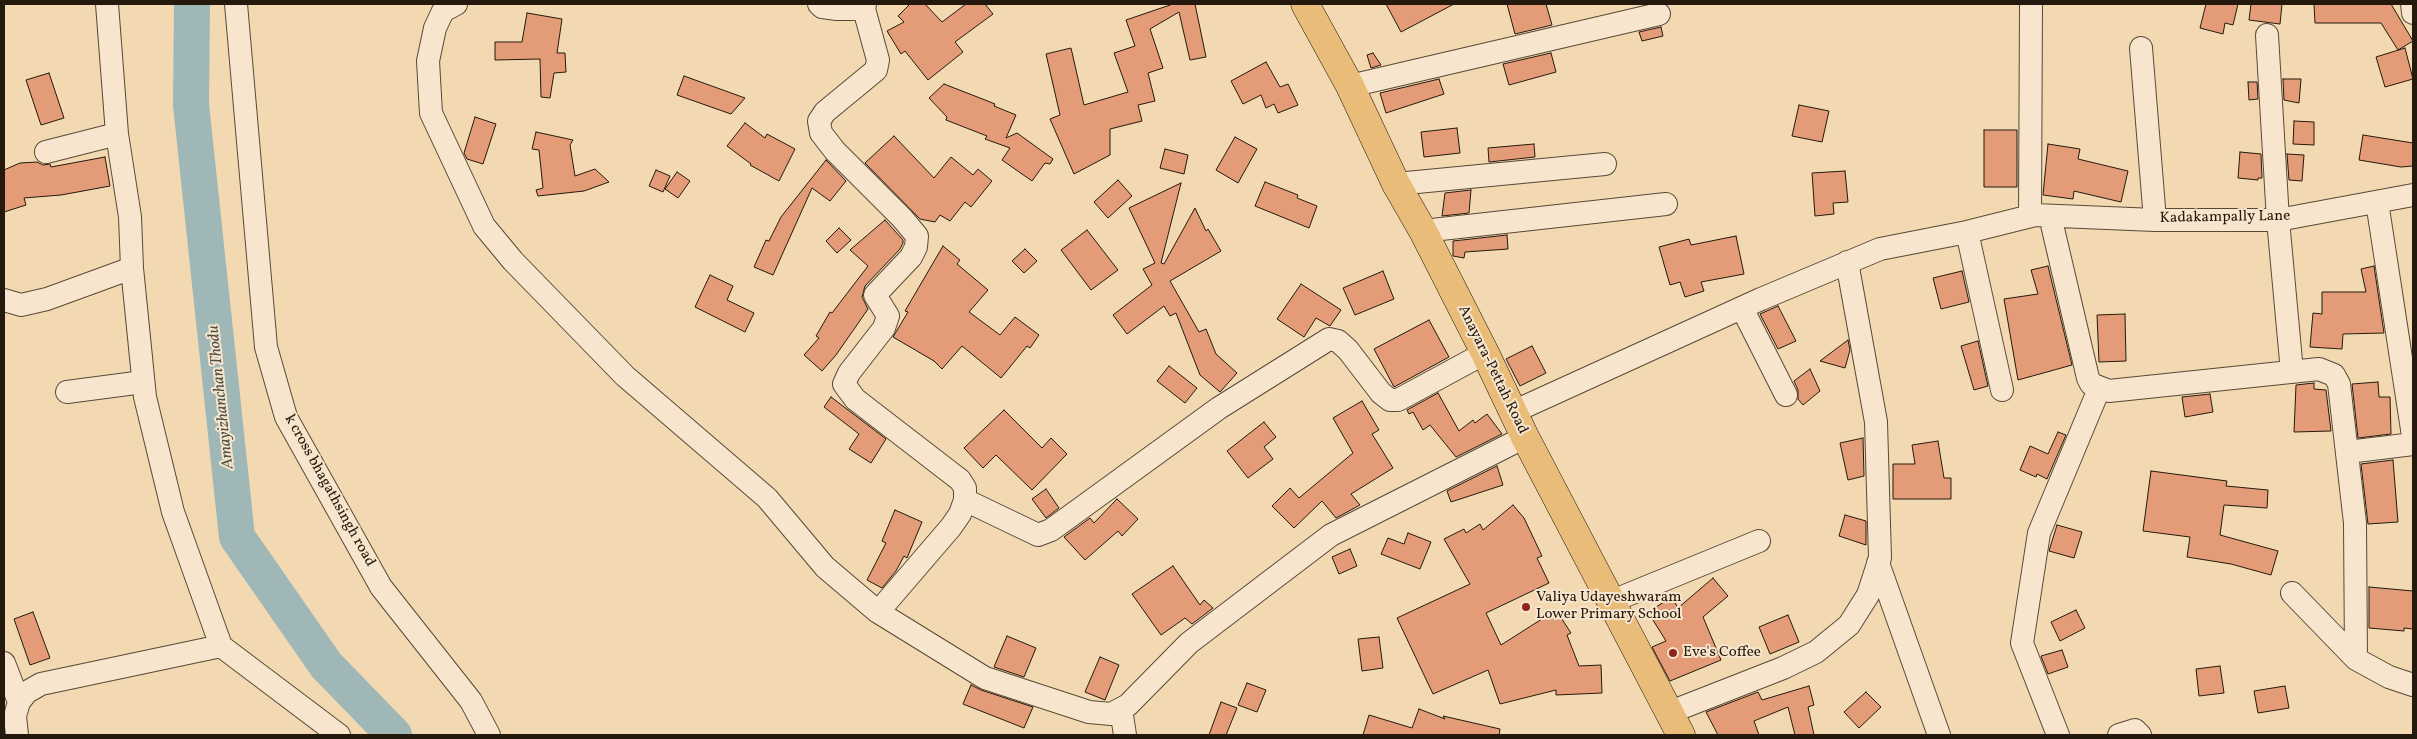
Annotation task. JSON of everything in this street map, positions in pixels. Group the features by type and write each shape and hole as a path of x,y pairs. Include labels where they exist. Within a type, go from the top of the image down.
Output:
{"main road":[{"name":"Anayara-Pettah Road","path":"1305,4 1350,86 1396,184 1423,231 1485,353 1524,437 1674,724"}],"street":[{"path":"107,4 117,134 130,216 132,268 145,398 174,512 221,646 339,735"},
{"name":"k cross bhagathsingh road","path":"236,4 266,347 286,416 382,587 471,701 489,735"},
{"path":"456,4 443,11 436,28 428,61 431,113 484,226 513,261 625,376 767,498 825,567 878,612 985,678 1089,712 1111,714 1128,705 1189,643 1331,535 1524,437"},
{"path":"819,4 822,7 837,9 864,7 878,60 876,70 825,112 819,121 822,133 835,151 918,236 916,247 911,257 875,294 888,316 884,328 849,374 844,384 855,399 960,480 965,488 965,500 960,514 878,612"},
{"path":"2031,4 2038,216 2088,378 2091,384 2099,389 2109,391 2319,370 2334,376 2339,384 2355,523 2356,659"},
{"path":"2412,4 2413,13"},
{"path":"1350,86 1659,14"},
{"path":"2266,35 2278,220 2292,372"},
{"path":"2141,48 2155,220"},
{"path":"46,152 117,134"},
{"path":"1396,184 1605,164"},
{"name":"Kadakampally Lane","path":"1513,412 1742,308 1880,249 2038,216 2155,220 2278,220 2413,195"},
{"path":"2377,202 2413,436"},
{"path":"1423,231 1666,204"},
{"path":"1967,232 2002,390"},
{"path":"1674,724 1816,652 1849,625 1868,595 1878,563 1876,422 1847,262"},
{"path":"9,307 47,299 132,268"},
{"path":"1742,308 1786,395"},
{"path":"965,500 1038,535 1051,530 1219,408 1330,339 1338,341 1348,350 1380,393 1390,400 1398,400 1485,353"},
{"path":"67,392 143,382"},
{"path":"2058,735 2022,643 2039,533 2099,389"},
{"path":"2348,452 2413,444"},
{"path":"1610,602 1759,541"},
{"path":"1878,563 1939,735"},
{"path":"2292,593 2356,659 2388,677 2413,684"},
{"path":"18,735 15,716 18,702 27,692 41,684 221,646"},
{"path":"4,663 18,702"},
{"path":"1121,709 1125,735"},
{"path":"2119,735 2135,730 2140,735"}],"building":[{"path":"910,4 925,4 942,22 966,4 985,4 993,14 955,42 963,52 928,80 905,51 901,54 887,31 904,22 898,16"},
{"path":"1173,4 1195,4 1206,57 1190,60 1179,12 1150,29 1163,68 1148,73 1155,101 1138,105 1142,121 1110,129 1110,155 1074,174 1050,119 1060,115 1046,54 1071,48 1084,105 1128,92 1114,53 1135,46 1126,20"},
{"path":"1386,4 1454,4 1401,32"},
{"path":"1507,4 1546,4 1552,25 1515,34"},
{"path":"2206,4 2238,4 2233,25 2225,23 2223,34 2200,28"},
{"path":"2251,4 2282,4 2280,24 2249,20"},
{"path":"2314,4 2391,4 2413,41 2398,50 2381,23 2315,23"},
{"path":"527,13 562,19 557,53 565,53 566,72 554,73 550,98 541,97 540,59 495,60 495,42 522,42"},
{"path":"1661,27 1663,36 1642,41 1639,32"},
{"path":"2405,48 2413,79 2385,87 2376,57"},
{"path":"1373,53 1381,65 1371,68 1367,55"},
{"path":"1551,53 1556,72 1509,85 1503,64"},
{"path":"1266,62 1280,87 1288,84 1298,105 1278,113 1274,104 1266,108 1261,95 1243,104 1231,81"},
{"path":"49,73 64,118 41,125 26,80"},
{"path":"684,76 745,98 731,114 677,95"},
{"path":"1439,79 1444,94 1386,113 1380,93"},
{"path":"2283,79 2301,79 2299,103 2284,100"},
{"path":"2248,82 2257,82 2258,99 2249,100"},
{"path":"944,84 995,104 994,106 1016,115 1006,138 1017,133 1053,159 1050,164 1045,163 1032,181 1002,160 1010,148 985,139 987,136 946,120 947,117 929,98"},
{"path":"1799,105 1829,111 1822,142 1792,136"},
{"path":"475,117 496,124 483,164 467,159 464,153"},
{"path":"2294,121 2314,122 2314,145 2293,144"},
{"path":"745,123 765,138 767,134 795,149 779,181 750,165 727,146"},
{"path":"1457,128 1460,153 1424,157 1421,132"},
{"path":"1984,130 2017,130 2017,187 1984,187"},
{"path":"536,132 573,140 570,145 575,176 595,169 609,182 584,191 538,196 536,190 543,188 539,150 532,149"},
{"path":"2363,135 2413,143 2413,166 2401,167 2359,160"},
{"path":"894,136 934,178 951,157 973,175 978,169 992,181 971,207 965,202 950,221 940,215 935,222 920,219 865,163"},
{"path":"1235,137 1257,149 1238,183 1216,170"},
{"path":"1534,144 1535,157 1489,162 1488,148"},
{"path":"2048,144 2080,149 2078,159 2128,171 2121,202 2074,191 2073,199 2043,195"},
{"path":"1165,149 1188,155 1184,174 1160,168"},
{"path":"2240,152 2261,154 2262,178 2258,178 2258,180 2238,178"},
{"path":"2287,154 2304,155 2302,181 2289,180"},
{"path":"105,157 110,186 61,195 24,198 26,205 4,212 4,170 20,163 37,162 43,165 50,164 51,167"},
{"path":"826,160 846,181 830,201 812,188 773,275 754,267 766,240 769,241 781,217"},
{"path":"656,170 670,176 663,192 649,186"},
{"path":"1845,171 1848,202 1833,203 1834,214 1815,216 1812,173"},
{"path":"677,172 690,181 678,198 665,189"},
{"path":"1118,180 1132,196 1108,218 1094,202"},
{"path":"1265,182 1298,195 1297,198 1317,206 1309,228 1255,206"},
{"path":"1181,183 1161,263 1164,264 1195,208 1206,231 1208,229 1221,251 1170,281 1199,332 1206,329 1216,354 1237,373 1220,392 1200,375 1176,313 1170,316 1164,306 1127,334 1113,315 1152,285 1143,269 1155,263 1129,208"},
{"path":"1471,190 1469,213 1442,216 1445,193"},
{"path":"885,220 903,240 903,243 900,249 865,286 862,297 868,309 836,355 822,371 804,355 819,338 816,336 830,312 832,313 868,266 850,250"},
{"path":"839,228 851,240 837,253 826,241"},
{"path":"1087,230 1118,270 1091,290 1061,250"},
{"path":"1507,235 1508,249 1465,252 1464,258 1453,256 1453,241"},
{"path":"1736,236 1744,274 1701,282 1704,291 1685,297 1680,282 1670,285 1659,247 1689,239 1691,245"},
{"path":"943,246 960,260 957,264 988,290 969,312 1000,335 1015,317 1039,335 1030,348 1027,346 1001,378 962,346 942,369 934,361 893,337 908,312 905,311"},
{"path":"1025,249 1037,261 1024,273 1012,261"},
{"path":"2048,266 2072,365 2018,380 2004,299 2038,294 2031,270"},
{"path":"2374,266 2384,333 2343,334 2342,349 2310,347 2313,313 2322,314 2322,292 2366,292 2361,269"},
{"path":"1383,271 1394,299 1355,315 1343,288"},
{"path":"1962,271 1969,302 1941,309 1933,278"},
{"path":"710,275 733,286 727,300 754,313 745,332 695,307"},
{"path":"1301,284 1341,310 1330,326 1316,318 1304,337 1277,319"},
{"path":"1778,306 1796,341 1778,349 1760,314"},
{"path":"2125,314 2126,361 2099,362 2097,315"},
{"path":"1429,320 1449,357 1394,387 1374,349"},
{"path":"1848,340 1850,350 1845,368 1820,361"},
{"path":"1978,341 1988,386 1974,390 1961,346"},
{"path":"1532,346 1546,373 1520,386 1506,359"},
{"path":"1169,366 1197,388 1185,403 1157,381"},
{"path":"1810,369 1820,391 1803,405 1798,399 1798,390 1794,381"},
{"path":"2378,382 2379,397 2390,397 2391,434 2358,438 2352,384"},
{"path":"2314,383 2314,389 2326,390 2331,431 2294,432 2296,385"},
{"path":"1438,393 1459,431 1473,420 1475,423 1487,414 1502,434 1456,457 1430,425 1423,430 1413,412 1409,414 1407,410"},
{"path":"2210,394 2213,412 2185,417 2182,397"},
{"path":"831,397 886,439 871,463 849,449 859,434 824,407"},
{"path":"1362,401 1379,430 1372,434 1393,468 1351,494 1360,505 1336,518 1322,501 1294,528 1272,506 1290,488 1299,498 1353,453 1333,418"},
{"path":"1004,410 1042,448 1051,438 1067,454 1032,490 996,455 983,468 964,448"},
{"path":"1264,422 1276,437 1264,447 1273,459 1248,478 1227,451"},
{"path":"2058,432 2066,435 2047,479 2037,474 2036,477 2020,470 2030,446 2048,454"},
{"path":"1863,438 1864,476 1848,480 1840,443"},
{"path":"1938,441 1944,478 1951,478 1951,499 1893,499 1893,464 1915,464 1912,445"},
{"path":"2393,460 2398,522 2368,524 2361,464"},
{"path":"1497,466 1503,485 1451,502 1447,491"},
{"path":"2151,471 2227,481 2226,486 2268,490 2267,508 2224,505 2220,535 2278,551 2271,575 2231,564 2187,557 2190,537 2143,531"},
{"path":"1046,489 1059,508 1046,518 1032,499"},
{"path":"1117,499 1138,519 1122,536 1118,531 1085,560 1064,537 1090,518 1094,523"},
{"path":"1513,505 1524,518 1542,556 1537,558 1549,583 1486,613 1501,645 1556,610 1571,633 1567,635 1579,666 1601,665 1602,693 1556,695 1556,690 1500,704 1488,670 1433,694 1397,618 1470,584 1444,539 1464,529 1466,533 1480,524 1483,530"},
{"path":"895,510 922,522 907,558 904,556 896,571 882,588 867,580 886,543 882,541"},
{"path":"1845,515 1866,521 1866,545 1839,536"},
{"path":"2057,525 2082,532 2074,558 2049,551"},
{"path":"1408,533 1431,542 1420,569 1381,554 1388,538 1404,544"},
{"path":"1350,549 1357,566 1339,574 1332,557"},
{"path":"1173,566 1200,605 1204,600 1213,608 1192,624 1185,618 1161,635 1132,594"},
{"path":"1713,578 1728,596 1703,617 1721,660 1670,681 1652,647 1666,641 1648,612 1672,597 1678,608"},
{"path":"2369,587 2413,591 2413,629 2404,628 2404,631 2369,628"},
{"path":"2076,610 2085,628 2060,641 2051,622"},
{"path":"33,612 50,658 30,665 14,619"},
{"path":"1788,615 1799,642 1770,654 1759,627"},
{"path":"1007,636 1036,648 1024,677 994,667"},
{"path":"1379,637 1383,668 1362,671 1358,639"},
{"path":"2062,650 2068,667 2048,674 2041,656"},
{"path":"1100,657 1119,665 1105,700 1085,692"},
{"path":"2220,666 2224,693 2199,696 2196,669"},
{"path":"1247,683 1266,690 1257,712 1238,705"},
{"path":"971,685 1033,707 1024,728 963,704"},
{"path":"1809,686 1814,705 1808,707 1814,735 1795,735 1788,707 1754,721 1759,735 1718,735 1706,712 1758,692 1762,700"},
{"path":"2285,686 2289,708 2258,713 2254,691"},
{"path":"1866,692 1881,707 1859,728 1844,712"},
{"path":"1221,702 1237,708 1226,735 1209,735"},
{"path":"1419,709 1445,719 1443,716 1500,729 1499,735 1363,735 1369,715 1412,728"}],"waterway":[{"name":"Amayizhanchan Thodu","path":"192,4 191,105 237,537 326,665 394,735"}],"place":[{"name":"Valiya Udayeshwaram Lower Primary School","path":"1526,607"},
{"name":"Eve's Coffee","path":"1673,653"}]}
